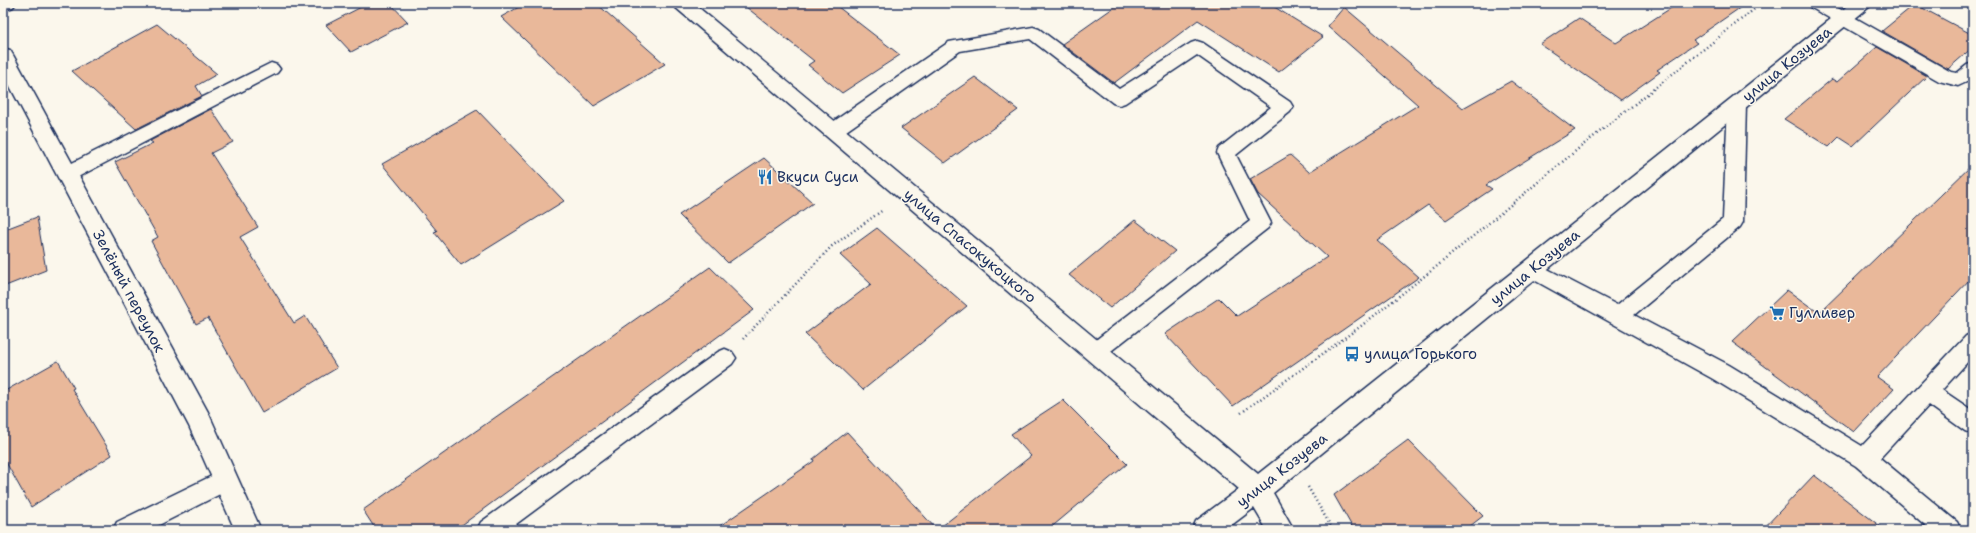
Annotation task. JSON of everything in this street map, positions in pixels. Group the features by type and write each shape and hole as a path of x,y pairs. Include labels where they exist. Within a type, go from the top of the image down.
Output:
{"street":[{"path":"3,5 7,3"},
{"name":"улица Козуева","path":"1205,530 1258,490 1863,3"},
{"name":"улица Спасокукоцкого","path":"685,4 1258,490"},
{"name":"Зелёный переулок","path":"3,55 199,420 248,530"},
{"path":"1258,490 1281,530"}],"lane":[{"path":"1816,3 1945,77 1954,80 1962,79 1973,69"},
{"path":"833,131 955,46 1033,33 1119,98 1197,47 1284,107 1226,152 1261,223 1095,352"},
{"path":"67,174 271,69"},
{"path":"1618,316 1734,222 1737,104"},
{"path":"1532,270 1721,372 1864,459 1949,530"},
{"path":"1864,459 1973,342"},
{"path":"489,530 725,358"},
{"path":"1927,392 1973,424"},
{"path":"125,530 226,480"}],"path":[{"path":"1241,413 1362,326 1436,267 1590,139 1762,3"},
{"path":"725,358 832,246 887,208"},
{"path":"1305,483 1333,530"}],"building":[{"path":"369,3 390,3 408,22 351,52 326,25"},
{"path":"526,3 596,3 665,64 594,106 501,17"},
{"path":"741,3 833,3 900,55 842,93 808,65 814,61"},
{"path":"1120,3 1268,3 1323,37 1279,72 1198,20 1114,83 1062,44"},
{"path":"1679,3 1747,3 1693,40 1697,43 1657,70 1660,72 1621,100 1540,44 1579,18 1616,43"},
{"path":"1915,4 1973,35 1973,47 1948,69 1882,31"},
{"path":"1344,7 1463,108 1511,81 1575,130 1486,185 1492,189 1446,220 1428,205 1377,240 1419,277 1233,406 1165,334 1219,298 1237,316 1327,257 1258,194 1250,179 1290,155 1309,172 1418,105 1328,26"},
{"path":"157,24 217,74 196,86 202,96 136,129 72,71"},
{"path":"1877,47 1927,76 1853,146 1839,137 1829,147 1784,119 1832,79 1837,82"},
{"path":"975,77 1018,110 945,163 901,128"},
{"path":"211,109 233,142 211,153 258,227 240,237 294,323 305,316 337,368 262,413 208,318 196,324 151,241 158,237 115,162 153,143 150,141"},
{"path":"477,110 564,201 461,265 434,232 437,231 382,164"},
{"path":"764,158 813,203 728,263 679,215"},
{"path":"1973,164 1973,276 1877,377 1894,389 1854,432 1732,342 1787,290 1819,313"},
{"path":"37,217 46,270 3,287 3,230"},
{"path":"1135,220 1175,251 1110,308 1069,275"},
{"path":"877,228 967,306 863,390 805,334 871,284 840,255"},
{"path":"710,267 754,310 455,530 376,530 363,510"},
{"path":"58,361 74,388 72,389 112,455 31,507 3,457 3,392"},
{"path":"1063,400 1127,464 1048,530 937,530 1031,456 1011,434"},
{"path":"847,432 937,530 714,530 814,461 813,459"},
{"path":"1408,440 1483,516 1465,530 1354,530 1334,495"},
{"path":"1814,475 1885,530 1762,530"}],"place":[{"name":"Вкуси Суси","path":"765,177"},
{"name":"Гулливер","path":"1777,313"},
{"name":"улица Горького","path":"1352,354"}]}
